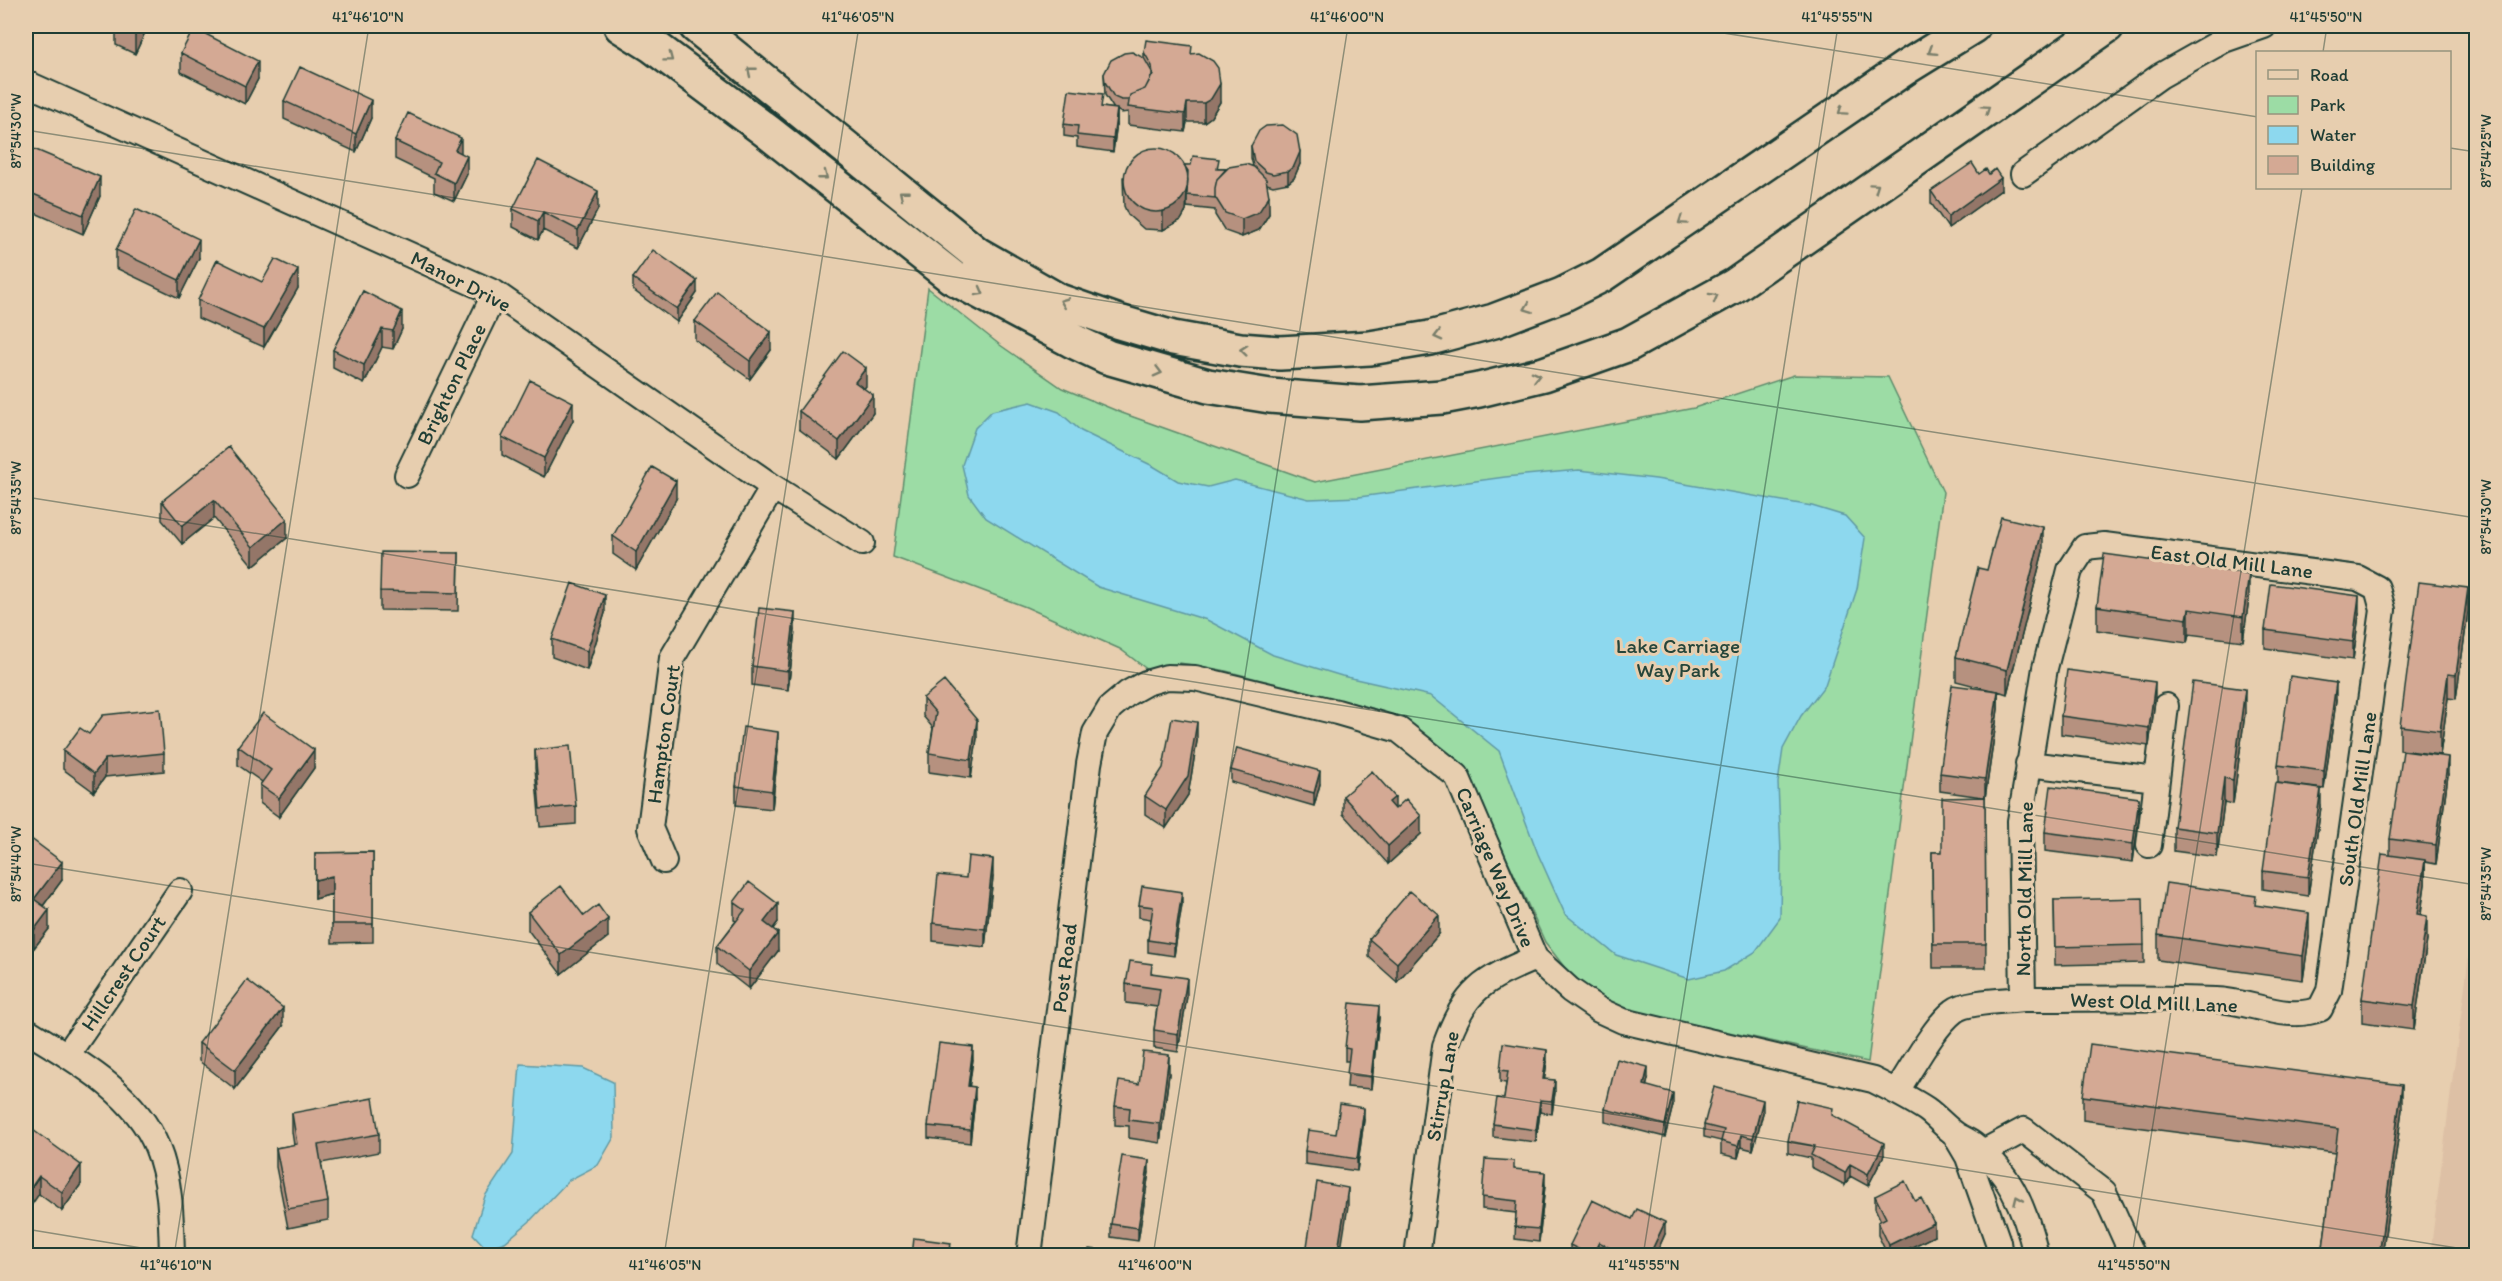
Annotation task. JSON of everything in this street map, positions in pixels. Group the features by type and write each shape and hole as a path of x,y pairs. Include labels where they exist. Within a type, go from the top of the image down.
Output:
{"highway":[{"path":"621,26 653,46 768,132 952,277 1071,340 1107,357 1208,386 1270,396 1360,403 1442,397 1479,390 1544,374 1629,344 1734,286 2107,26"},
{"path":"696,26 976,254 1059,301 1173,338 1240,350 1280,353 1370,348 1430,338 1494,321 1562,295 1602,275 1905,69 1973,26"}],"street":[{"path":"2023,174 2160,76 2224,40 2264,26"},
{"name":"Manor Drive","path":"26,83 495,293 773,487 862,543"},
{"name":"Brighton Place","path":"407,475 495,293"},
{"name":"Hampton Court","path":"663,861 650,828 672,658 773,487"},
{"name":"East Old Mill Lane","path":"2085,547 2104,545 2298,569 2358,578 2377,588"},
{"name":"North Old Mill Lane","path":"1896,1092 1936,1032 1955,1010 1976,1004 2023,999 2020,821 2045,668 2070,570 2085,547"},
{"name":"South Old Mill Lane","path":"2320,1010 2329,991 2379,646 2383,610 2377,588"},
{"name":"Carriage Way Drive","path":"1128,693 1146,683 1167,677 1196,678 1337,712 1399,730 1457,776 1535,958 1570,990 1599,1010 1623,1021 1873,1080 1896,1092 1927,1110 1954,1133 1983,1152 2008,1179 2031,1233 2036,1256"},
{"name":"Post Road","path":"1029,1256 1089,764 1095,734 1110,708 1128,693"},
{"path":"2149,845 2166,706"},
{"path":"2028,764 2157,779"},
{"name":"Hillcrest Court","path":"67,1055 180,891"},
{"name":"Stirrup Lane","path":"1417,1256 1445,1046 1455,1018 1475,989 1497,974 1535,958"},
{"name":"West Old Mill Lane","path":"2023,999 2219,1000 2283,1013 2305,1015 2320,1010"},
{"path":"26,1030 67,1055 107,1084 138,1114 157,1147 171,1203 172,1256"},
{"path":"1983,1152 2024,1130 2104,1192 2133,1256"},
{"name":"Carriage Way Drive","path":"1954,1133 1968,1157 1998,1242 2000,1256"}],"shaded area":[{"path":"2476,904 2476,1255 2430,1255 2453,1075"}],"green space":[{"name":"Lake Carriage Way Park","path":"928,288 1000,345 1062,388 1122,413 1315,482 1694,408 1794,375 1888,377 1943,492 1868,1062 1654,1016 1621,1007 1593,992 1569,973 1545,942 1477,793 1464,773 1409,723 1372,708 1222,670 1180,663 1148,670 1120,649 1026,607 893,557"}],"water":[{"path":"1031,402 1059,412 1081,431 1153,466 1178,481 1208,487 1235,480 1309,499 1359,497 1505,477 1579,470 1656,479 1812,506 1845,516 1865,538 1857,589 1825,685 1801,716 1783,749 1778,783 1781,853 1780,918 1755,952 1724,971 1689,979 1616,955 1565,914 1538,854 1499,751 1431,696 1342,676 1273,655 1207,620 1098,587 986,518 969,495 962,465 975,428 992,411"},
{"path":"520,1064 583,1068 613,1082 614,1137 598,1165 569,1180 529,1222 505,1242 486,1248 473,1234 485,1196 513,1154"}],"building":[{"path":"116,26 140,26 135,35"},
{"path":"194,28 258,61 245,86 181,53"},
{"path":"1146,40 1192,46 1191,54 1199,53 1213,61 1218,68 1220,84 1211,99 1204,103 1187,103 1185,114 1128,107 1130,95 1145,89 1153,74 1152,66 1144,52"},
{"path":"1132,52 1144,58 1152,75 1145,89 1130,95 1129,100 1121,100 1114,97 1105,82 1104,74 1111,60 1124,53"},
{"path":"300,67 371,100 356,134 284,101"},
{"path":"1069,90 1103,94 1101,107 1117,109 1113,139 1077,135 1078,126 1064,124"},
{"path":"408,113 461,138 455,150 467,156 454,183 434,173 439,162 395,141"},
{"path":"1283,125 1297,135 1300,152 1294,166 1288,171 1273,174 1266,172 1254,161 1251,146 1259,131 1266,126"},
{"path":"29,147 100,177 83,215 26,191 26,155"},
{"path":"1156,148 1168,150 1179,157 1186,168 1188,180 1186,192 1179,203 1168,210 1156,212 1144,210 1133,203 1126,192 1124,180 1126,168 1133,157 1144,150"},
{"path":"1193,156 1219,159 1217,169 1226,169 1217,179 1215,198 1187,195 1188,171 1184,165 1191,165"},
{"path":"538,160 598,191 578,230 543,212 538,221 513,209"},
{"path":"1972,163 1979,174 1986,169 1989,174 1995,169 2001,178 1948,216 1931,191"},
{"path":"1246,164 1254,167 1266,179 1269,196 1259,212 1242,219 1225,213 1215,197 1215,188 1217,179 1229,167"},
{"path":"136,209 199,239 179,280 116,250"},
{"path":"653,250 697,281 677,309 633,278"},
{"path":"275,259 298,270 264,329 198,300 217,260 262,282"},
{"path":"363,291 402,311 393,331 382,329 364,365 333,350"},
{"path":"717,292 771,332 750,361 695,321"},
{"path":"843,351 866,368 855,382 873,395 839,441 799,411"},
{"path":"530,380 573,402 544,458 502,437"},
{"path":"229,447 287,519 253,547 214,500 182,526 162,501"},
{"path":"652,467 676,481 636,552 613,536"},
{"path":"2001,517 2043,527 2007,670 1956,657 1978,568 1987,570"},
{"path":"381,552 459,553 458,593 380,591"},
{"path":"2104,554 2249,574 2243,617 2189,609 2187,619 2097,606"},
{"path":"2419,582 2468,588 2456,675 2448,674 2440,731 2400,726"},
{"path":"572,583 605,595 587,651 552,639"},
{"path":"2271,584 2359,596 2353,642 2265,630"},
{"path":"759,608 795,612 788,671 752,666"},
{"path":"2067,670 2155,682 2149,728 2061,716"},
{"path":"2290,676 2336,683 2324,771 2278,765"},
{"path":"944,681 977,720 971,760 929,753 936,713 923,698"},
{"path":"2193,682 2245,689 2233,780 2224,778 2217,833 2174,827"},
{"path":"1952,685 1998,691 1985,779 1940,773"},
{"path":"160,709 164,753 105,759 94,774 63,751 80,728 89,734 103,715"},
{"path":"263,713 314,750 279,798 260,785 271,770 238,746"},
{"path":"1172,718 1197,722 1188,776 1166,810 1145,796 1163,768"},
{"path":"743,727 778,732 772,791 736,786"},
{"path":"570,746 576,806 540,809 535,750"},
{"path":"1237,748 1320,771 1314,793 1231,770"},
{"path":"2403,751 2448,757 2436,845 2390,839"},
{"path":"1372,771 1395,797 1389,802 1395,809 1406,799 1421,816 1388,846 1343,796"},
{"path":"2275,783 2321,789 2308,877 2263,871"},
{"path":"2051,786 2139,798 2133,844 2045,832"},
{"path":"1985,797 1986,944 1933,944 1932,852 1942,852 1942,798"},
{"path":"26,835 62,862 34,899 49,910 34,930 26,923"},
{"path":"373,852 373,924 332,924 332,876 315,880 315,853"},
{"path":"2382,854 2425,860 2417,914 2427,916 2414,1006 2362,999"},
{"path":"968,856 993,859 985,929 933,923 938,875 966,878"},
{"path":"749,882 778,904 764,922 778,933 749,971 717,946 745,910 734,902"},
{"path":"2166,883 2256,896 2255,905 2309,913 2303,956 2158,935"},
{"path":"561,886 584,916 598,905 608,919 561,955 528,912"},
{"path":"1142,886 1182,892 1174,944 1148,940 1153,907 1139,905"},
{"path":"1410,891 1439,915 1397,963 1369,939"},
{"path":"2143,898 2144,945 2055,947 2054,900"},
{"path":"1130,961 1152,964 1151,973 1187,978 1178,1034 1154,1030 1160,989 1126,984"},
{"path":"247,980 283,1008 235,1070 199,1043"},
{"path":"1350,1003 1379,1006 1371,1077 1347,1074 1350,1049 1345,1048"},
{"path":"939,1043 973,1047 968,1086 975,1087 970,1130 928,1126"},
{"path":"1503,1043 1547,1050 1543,1079 1555,1080 1552,1101 1540,1100 1536,1130 1493,1124 1497,1098 1504,1099 1508,1071 1500,1070"},
{"path":"2090,1044 2402,1085 2379,1256 2322,1256 2338,1129 2083,1096"},
{"path":"1143,1052 1169,1055 1160,1124 1129,1120 1130,1108 1115,1106 1119,1081 1139,1084"},
{"path":"1617,1059 1648,1067 1644,1085 1673,1093 1665,1125 1605,1109"},
{"path":"1714,1087 1763,1100 1753,1138 1741,1135 1738,1146 1721,1141 1724,1130 1704,1125"},
{"path":"373,1098 379,1134 318,1145 328,1202 288,1209 276,1148 297,1144 292,1113"},
{"path":"1797,1100 1833,1108 1832,1115 1884,1143 1868,1174 1850,1164 1845,1173 1811,1155 1815,1146 1788,1141"},
{"path":"1340,1104 1364,1108 1357,1159 1305,1151 1308,1130 1336,1134"},
{"path":"26,1125 81,1165 62,1192 39,1176 26,1195"},
{"path":"1122,1156 1149,1160 1138,1228 1111,1224"},
{"path":"1485,1159 1514,1161 1514,1169 1545,1172 1539,1229 1515,1227 1517,1201 1482,1197"},
{"path":"1905,1181 1915,1201 1921,1198 1934,1223 1889,1245 1878,1222 1886,1218 1875,1196"},
{"path":"1317,1182 1348,1188 1337,1256 1306,1253"},
{"path":"1592,1200 1632,1219 1637,1209 1665,1222 1649,1256 1625,1256 1599,1242 1592,1256 1570,1245"},
{"path":"914,1238 951,1243 949,1256 912,1256"},
{"path":"1089,1249 1143,1255 1143,1256 1088,1256"}]}
